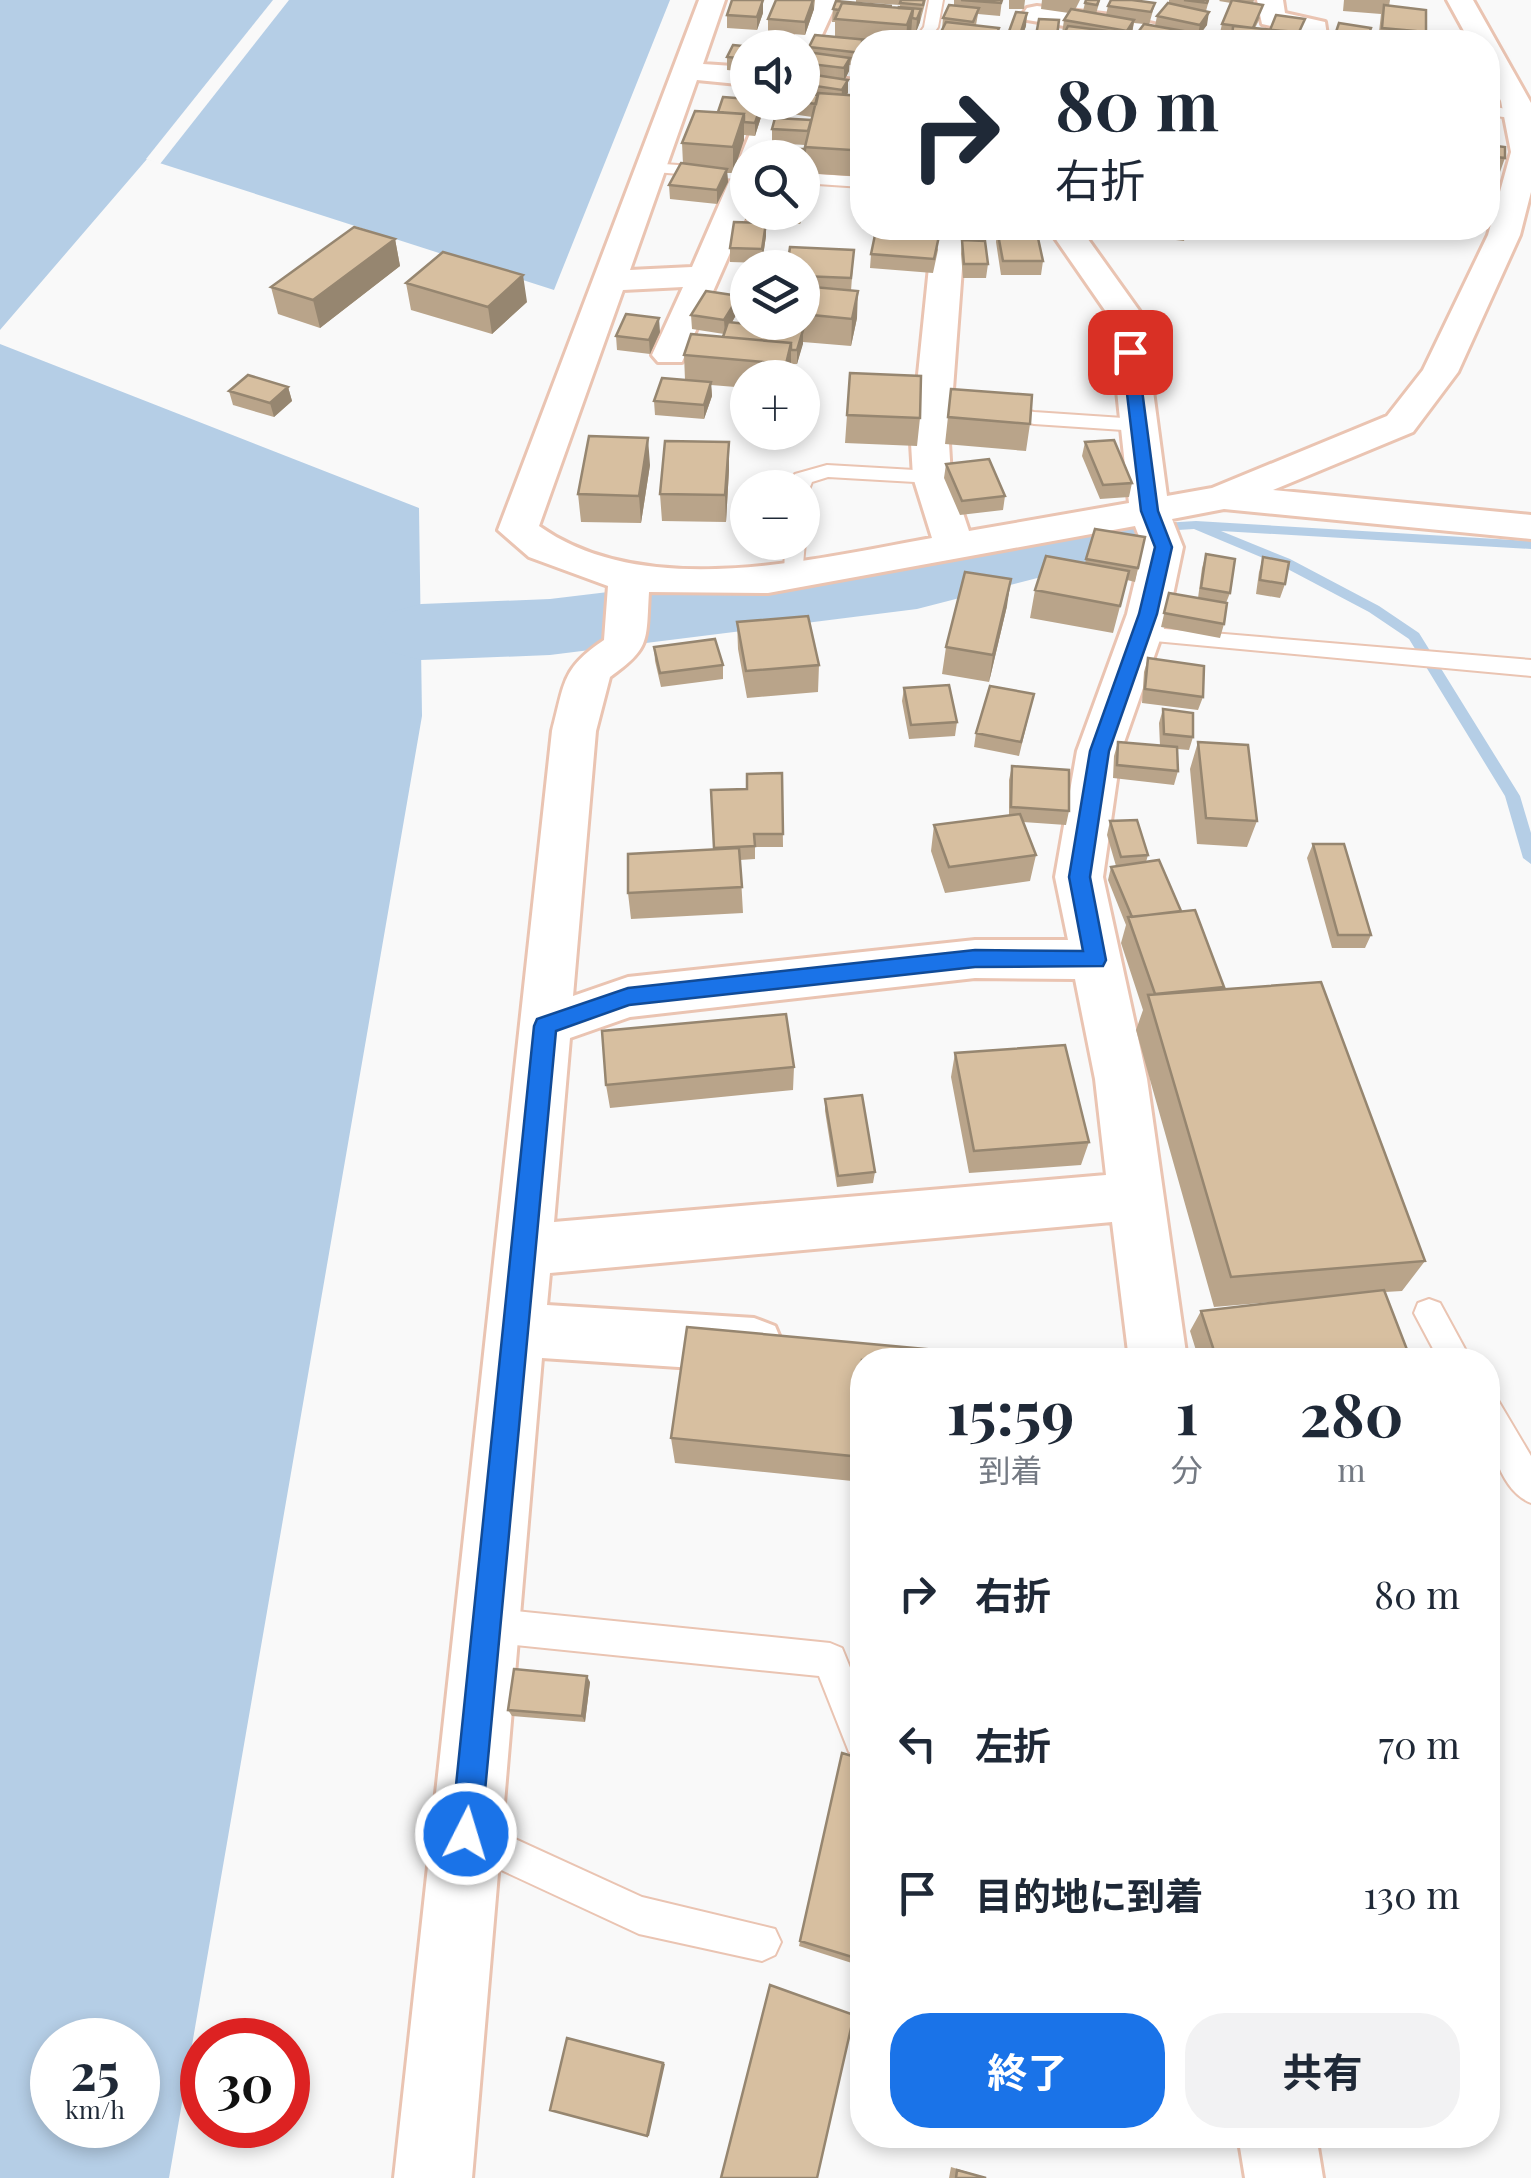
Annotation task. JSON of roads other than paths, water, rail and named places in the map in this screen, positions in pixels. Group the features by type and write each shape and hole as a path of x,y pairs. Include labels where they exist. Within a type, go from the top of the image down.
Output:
{"street":[{"path":"712,0 518,530 544,548 629,579 768,580 792,560"},
{"path":"811,30 825,0"},
{"path":"1270,0 1272,18 1314,30"},
{"path":"1460,0 1477,30"},
{"path":"1036,7 1144,30"},
{"path":"686,71 730,75"},
{"path":"820,84 850,88"},
{"path":"820,557 955,547 1222,498 1400,424 1430,385 1504,235 1526,152 1500,85"},
{"path":"670,355 730,218"},
{"path":"949,240 941,406 932,477 955,547"},
{"path":"1072,240 1126,316 1149,511 1163,547 1141,634 1100,751 1080,877 1121,1079 1156,1348"},
{"path":"609,281 706,276"},
{"path":"1222,498 1531,526"},
{"path":"432,2178 574,731 590,670 625,646 629,579"},
{"path":"545,1026 628,997 975,959 1096,960"},
{"path":"523,1250 1136,1196"},
{"path":"515,1330 812,1349"},
{"path":"1279,2148 1284,2178"}],"lane":[{"path":"929,30 936,0"},
{"path":"650,168 730,174"},
{"path":"820,179 850,181"},
{"path":"978,408 1034,418 1138,424"},
{"path":"820,473 932,477"},
{"path":"1141,634 1531,668"},
{"path":"1428,1313 1449,1348"},
{"path":"1500,1434 1531,1487"},
{"path":"486,1626 830,1660 850,1709"},
{"path":"466,1834 638,1915 762,1942"}],"water":[{"path":"0,0 670,0 554,290 147,159 0,330"},
{"path":"0,344 419,508 422,716 197,2018 180,2018 180,2114 169,2178 0,2178"}],"waterway":[{"path":"1130,529 1196,525"},
{"path":"1196,525 1531,545"},
{"path":"1196,525 1285,562 1374,609 1414,636 1512,796 1531,858"},
{"path":"421,632 550,627 917,582 1130,529"}]}
